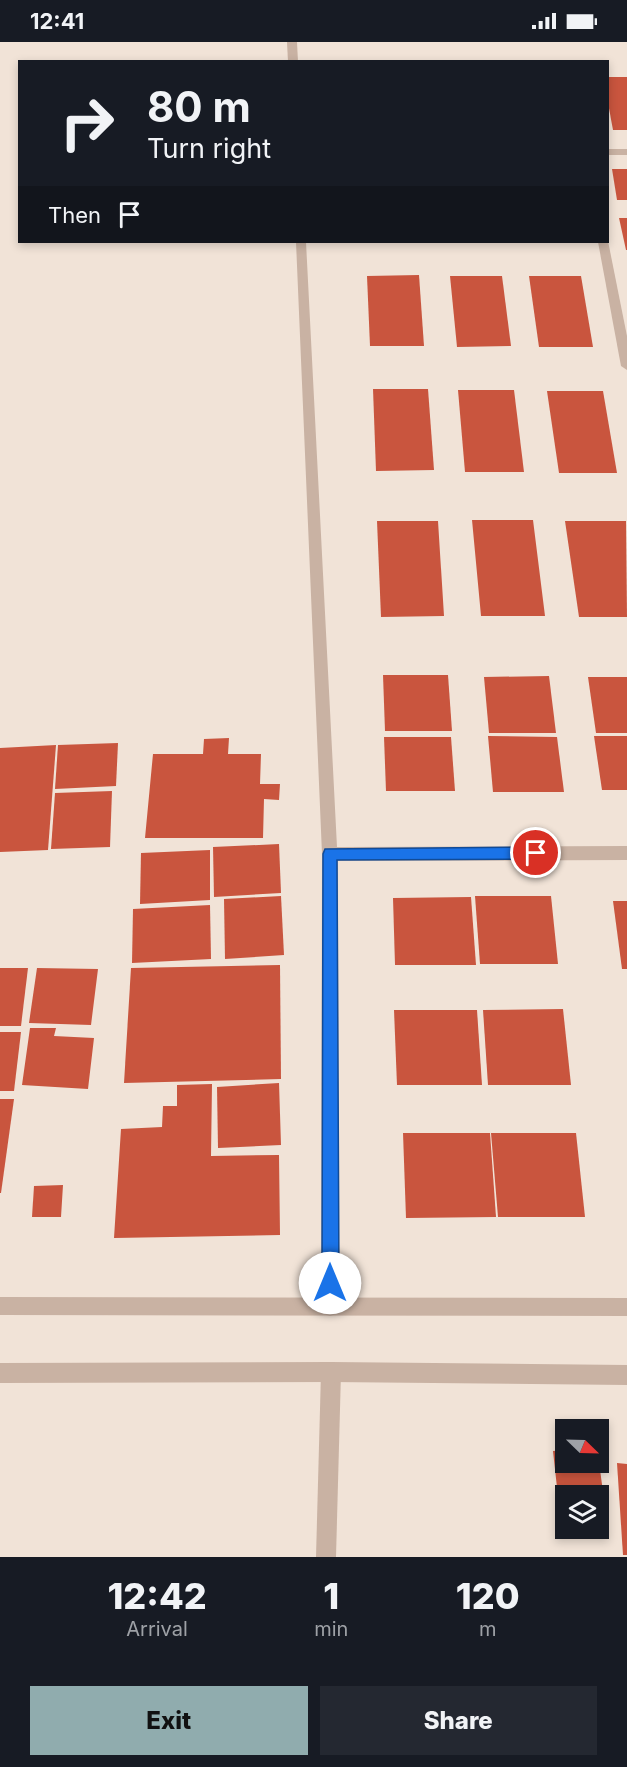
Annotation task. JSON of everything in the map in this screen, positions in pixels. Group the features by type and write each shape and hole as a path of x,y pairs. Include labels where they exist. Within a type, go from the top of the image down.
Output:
{"street":[{"path":"292,42 293,60"},
{"path":"609,152 627,152"},
{"path":"301,243 330,854 330,1307"},
{"path":"603,243 627,366"},
{"path":"330,854 627,853"},
{"path":"0,1306 627,1307"},
{"path":"0,1373 331,1372 627,1375"},
{"path":"326,1557 331,1372"}],"building":[{"path":"609,77 627,77 627,130 613,130 609,108"},
{"path":"612,169 627,169 627,200 617,200"},
{"path":"619,218 627,218 627,250 626,250"},
{"path":"419,275 424,346 370,346 367,276"},
{"path":"450,276 502,276 511,346 457,347"},
{"path":"529,276 581,276 593,347 539,347"},
{"path":"373,389 428,389 434,470 376,471"},
{"path":"458,390 514,390 524,472 465,472"},
{"path":"547,391 603,391 617,473 559,473"},
{"path":"472,520 533,520 545,616 481,616"},
{"path":"377,521 438,521 444,616 381,617"},
{"path":"565,521 626,521 627,617 579,617"},
{"path":"383,675 448,675 452,731 385,731"},
{"path":"549,676 556,733 489,733 484,677"},
{"path":"588,677 627,677 627,733 596,733"},
{"path":"488,736 557,737 564,792 493,792"},
{"path":"594,736 627,736 627,790 602,790"},
{"path":"384,737 451,737 455,791 386,791"},
{"path":"229,738 228,754 261,754 260,784 280,784 279,800 264,799 263,838 145,838 153,754 203,754 204,739"},
{"path":"118,743 116,786 55,789 58,745"},
{"path":"56,745 48,850 0,852 0,748"},
{"path":"112,791 110,847 51,849 55,793"},
{"path":"279,844 281,893 214,897 213,847"},
{"path":"210,850 210,900 140,904 141,853"},
{"path":"281,896 284,955 225,959 224,899"},
{"path":"475,896 551,896 558,964 480,964"},
{"path":"471,897 476,965 395,965 393,898"},
{"path":"613,901 627,901 627,969 622,969"},
{"path":"210,905 211,959 132,963 133,909"},
{"path":"280,965 281,1079 124,1083 131,968"},
{"path":"0,968 28,968 21,1026 0,1026"},
{"path":"37,968 98,969 91,1025 29,1023"},
{"path":"563,1009 571,1085 488,1085 483,1010"},
{"path":"394,1010 477,1010 482,1085 397,1085"},
{"path":"30,1028 56,1028 54,1036 94,1038 88,1089 22,1085"},
{"path":"0,1032 21,1032 14,1091 0,1091"},
{"path":"279,1083 281,1145 218,1148 217,1087"},
{"path":"212,1084 211,1156 279,1155 280,1235 114,1238 121,1129 162,1127 163,1106 177,1106 177,1085"},
{"path":"0,1099 14,1099 1,1193 0,1193"},
{"path":"403,1133 490,1133 496,1217 406,1218"},
{"path":"491,1133 576,1133 585,1217 498,1217"},
{"path":"63,1185 61,1217 32,1217 34,1186"},
{"path":"617,1463 627,1464 627,1555 623,1555"},
{"path":"555,1473 600,1473 602,1485 557,1485"}],"route":[{"path":"330,1283 330,854 536,853"}]}
